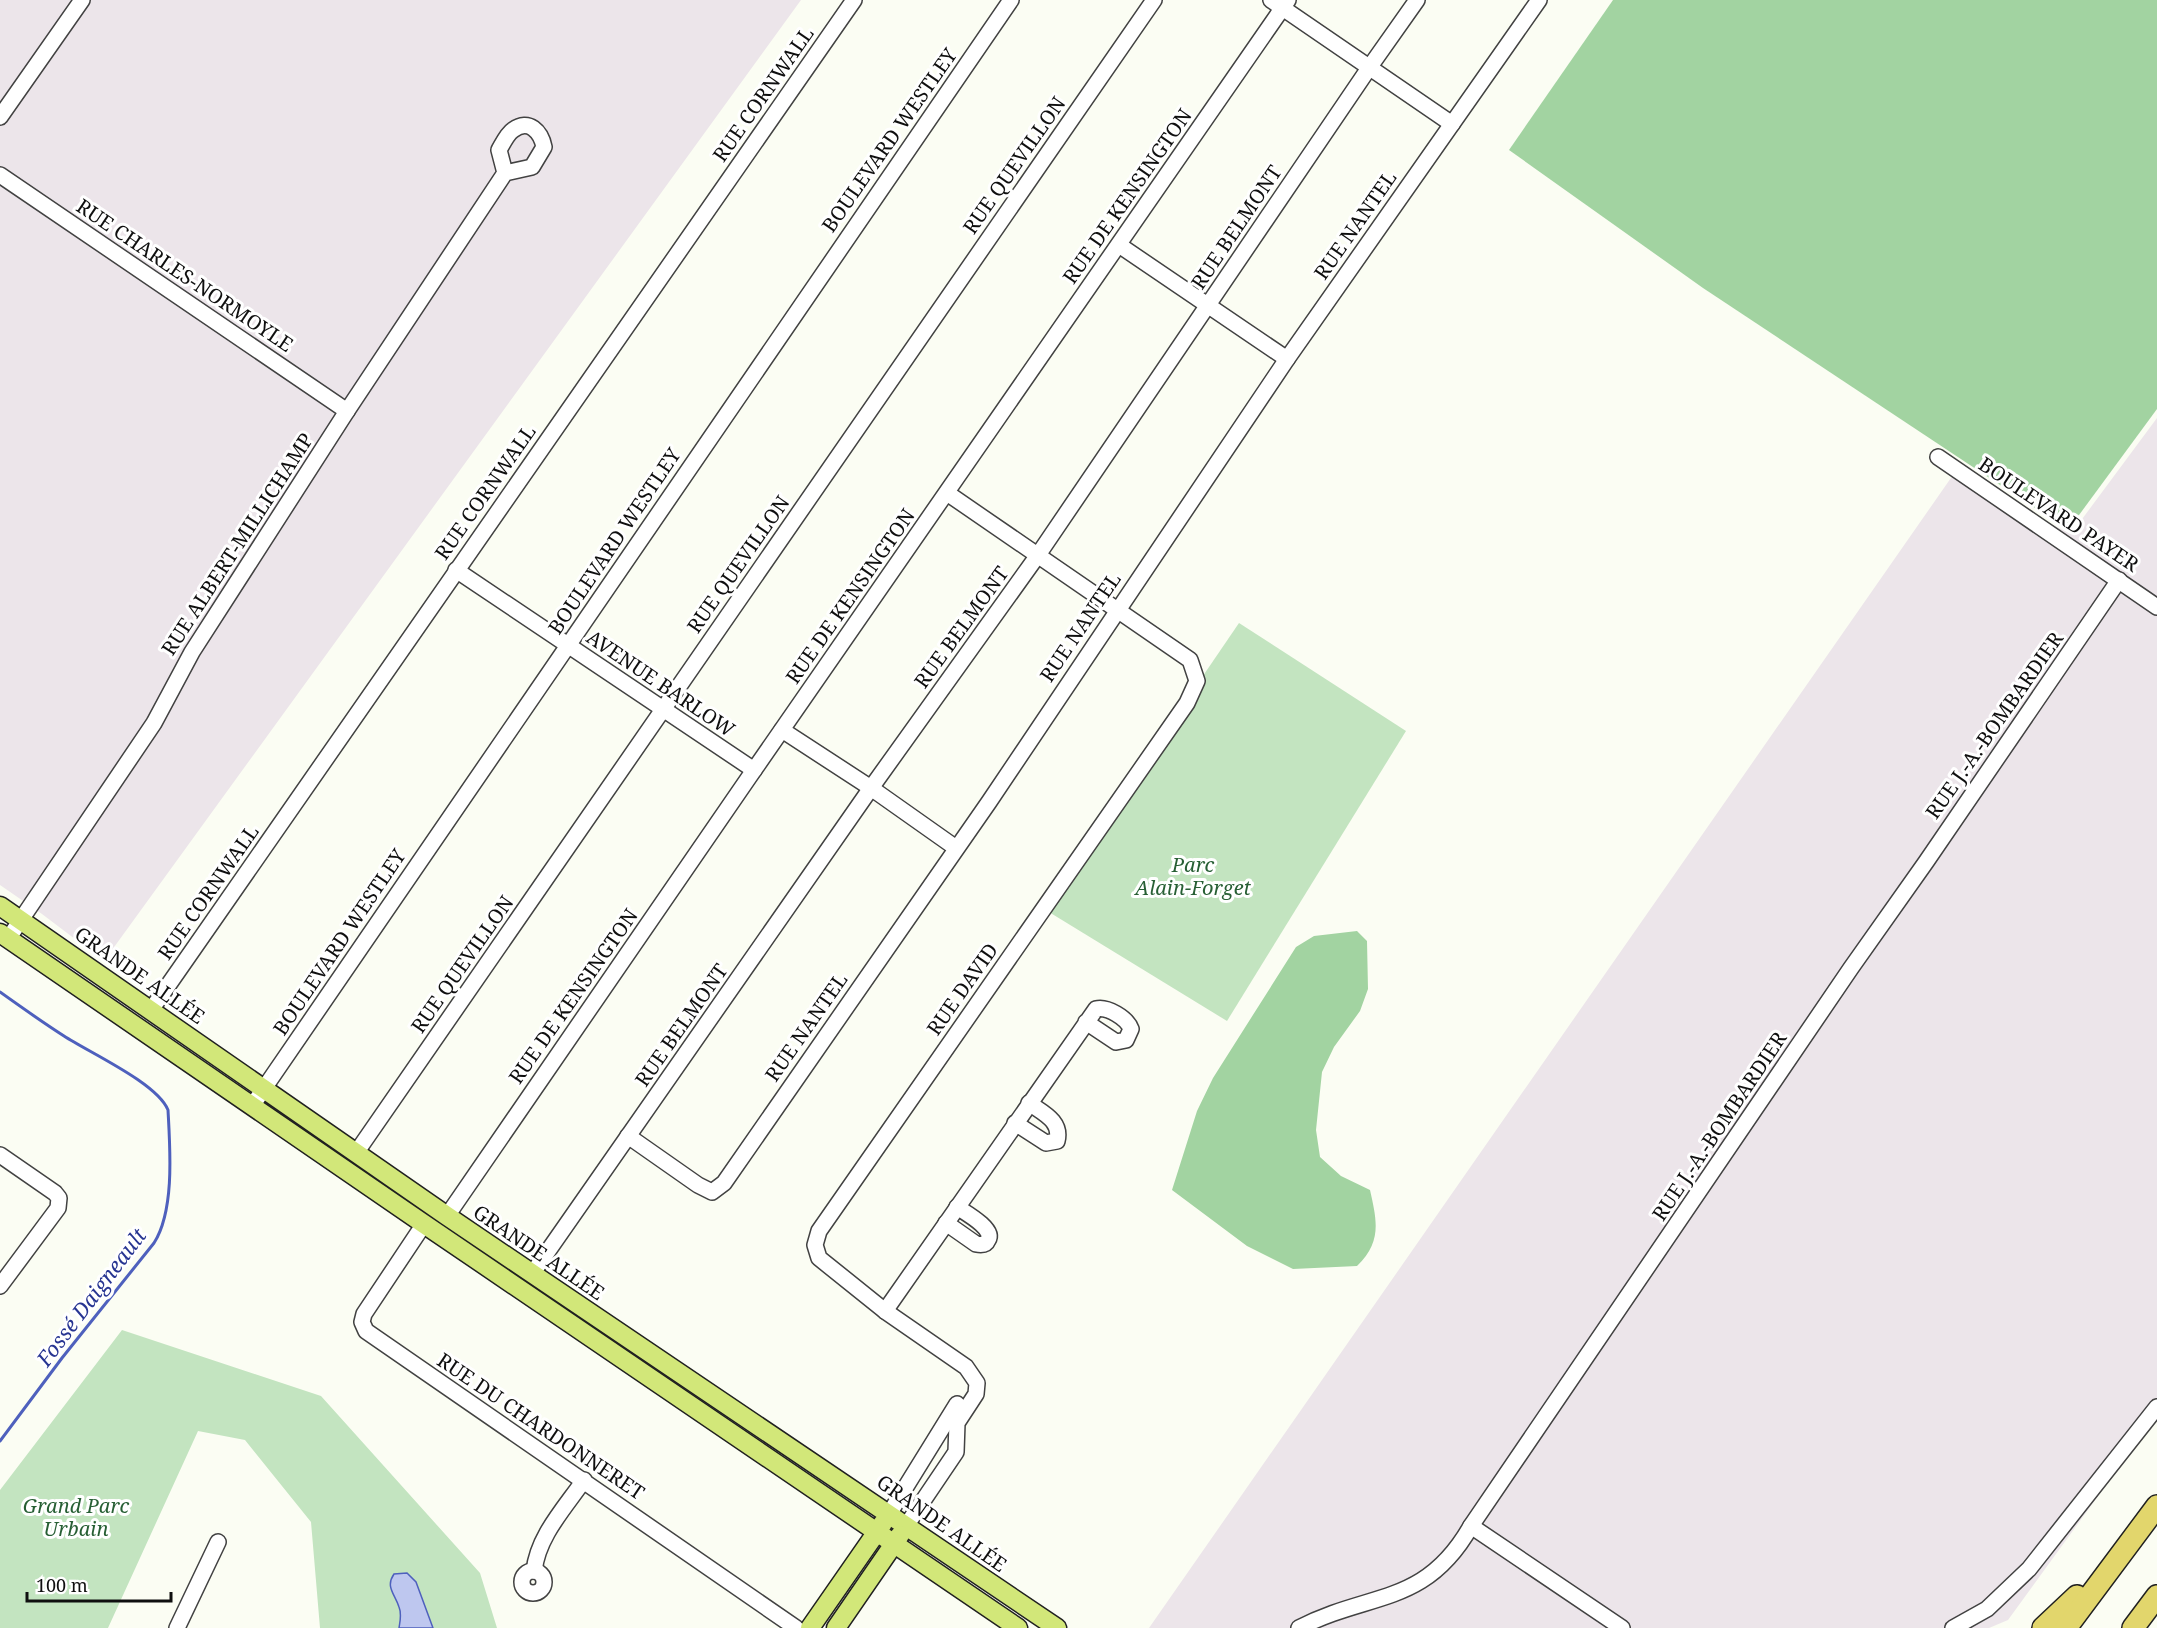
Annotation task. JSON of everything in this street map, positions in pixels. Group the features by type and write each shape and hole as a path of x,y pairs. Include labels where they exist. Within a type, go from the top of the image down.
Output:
{"highway":[{"path":"2066,1628 2157,1506"},
{"path":"2043,1628 2123,1552"},
{"path":"2133,1628 2157,1596"}],"main road":[{"name":"GRANDE ALLÉE","path":"0,906 447,1216 1057,1628"},
{"path":"4,936 1018,1628"},
{"path":"810,1628 889,1514"},
{"path":"836,1628 906,1526"}],"street":[{"path":"0,117 82,0"},
{"name":"RUE CORNWALL","path":"151,1010 854,0"},
{"name":"BOULEVARD WESTLEY","path":"252,1106 1011,0"},
{"name":"RUE QUEVILLON","path":"356,1153 1154,0"},
{"name":"RUE BELMONT","path":"532,1274 1038,555 1417,0"},
{"name":"RUE NANTEL","path":"628,1136 705,1189 712,1192 724,1183 956,849 1287,359 1539,0"},
{"path":"1281,2 1369,68 1452,124"},
{"name":"RUE DE KENSINGTON","path":"447,1216 1119,245 1281,2"},
{"name":"RUE ALBERT-MILLICHAMP","path":"4,936 21,920 154,723 182,668 347,411 505,173"},
{"name":"RUE CHARLES-NORMOYLE","path":"0,175 347,411"},
{"path":"1119,245 1287,359"},
{"name":"BOULEVARD PAYER","path":"1938,457 2157,607"},
{"path":"947,493 1117,609"},
{"name":"AVENUE BARLOW","path":"456,570 754,770"},
{"name":"RUE J.-A.-BOMBARDIER","path":"1299,1628 1414,1586 1436,1571 1459,1546 1851,968 2119,580"},
{"name":"RUE DAVID","path":"971,1372 885,1311 819,1258 815,1245 819,1231 1188,703 1197,681 1190,660 1117,609"},
{"path":"782,730 872,788 956,849"},
{"path":"885,1311 1086,1022"},
{"path":"1015,1123 1046,1143 1057,1141 1058,1128 1053,1120 1029,1103"},
{"path":"0,1155 55,1192 59,1198 58,1208 0,1286"},
{"path":"946,1223 975,1244 982,1245 988,1241 990,1234 987,1229 957,1207"},
{"name":"RUE DU CHARDONNERET","path":"424,1224 364,1314 363,1328 796,1628"},
{"path":"889,1514 968,1389 971,1372"},
{"path":"906,1526 956,1452 957,1423 978,1389 971,1372"},
{"path":"1953,1628 1987,1609 2029,1569 2157,1407"},
{"path":"534,1571 538,1550 544,1537 584,1480"},
{"path":"1471,1526 1622,1628"},
{"path":"177,1628 218,1542"}],"shaded area":[{"path":"0,0 801,0 104,961 0,885"},
{"path":"2157,418 2157,1415 2008,1620 1989,1628 1149,1628 1953,475 2071,534"}],"green space":[{"path":"1613,0 2157,0 2157,409 2068,530 1703,288 1509,150"},
{"name":"Parc Alain-Forget","path":"1239,623 1406,731 1227,1021 1044,909"},
{"path":"1357,931 1367,941 1368,989 1360,1011 1334,1047 1322,1072 1316,1130 1320,1157 1341,1176 1370,1190 1376,1231 1371,1248 1357,1266 1293,1269 1247,1246 1172,1190 1197,1111 1213,1078 1296,947 1314,936"},
{"name":"Grand Parc Urbain","path":"122,1330 321,1396 480,1573 497,1628 320,1628 311,1522 245,1440 198,1431 108,1628 0,1628 0,1490"}],"water":[{"path":"407,1573 416,1582 433,1628 399,1628 400,1612 390,1583 394,1574"}],"waterway":[{"name":"Fossé Daigneault","path":"0,992 64,1036 122,1069 151,1089 168,1110 170,1160 165,1214 154,1243 62,1358 0,1441"}]}
